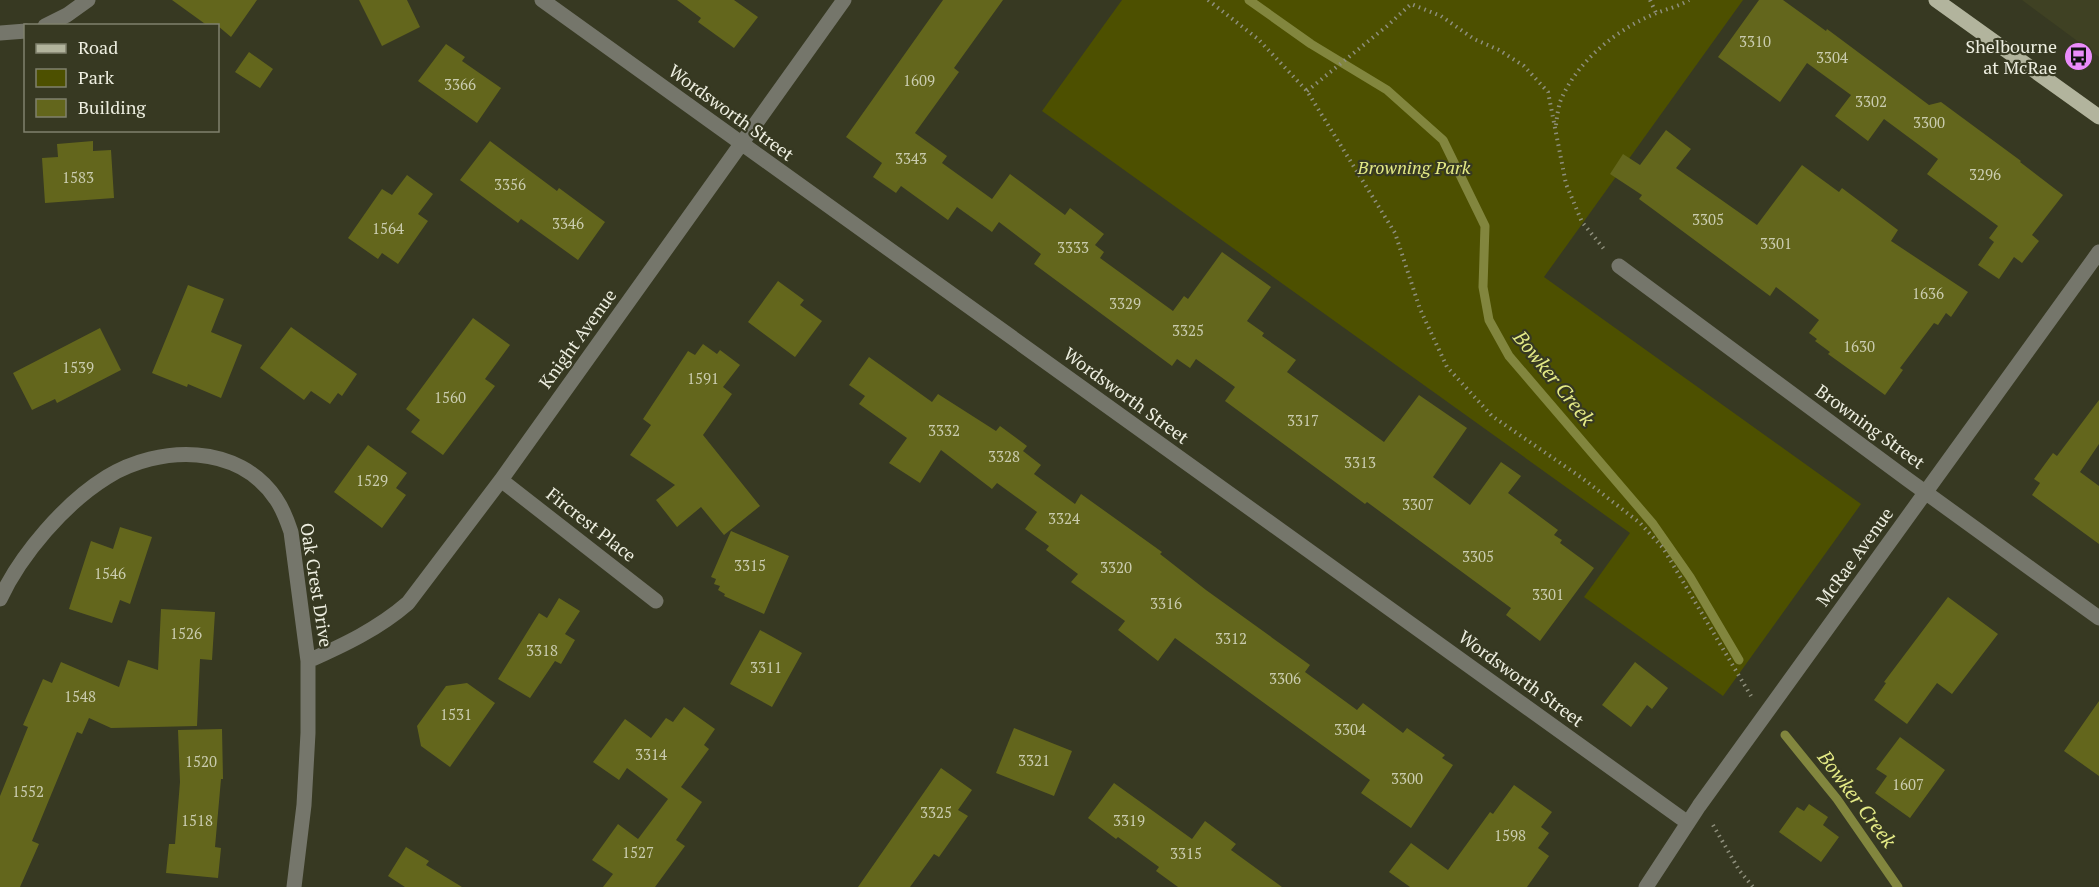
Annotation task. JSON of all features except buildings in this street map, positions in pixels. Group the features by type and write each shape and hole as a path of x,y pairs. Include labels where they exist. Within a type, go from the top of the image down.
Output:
{"main road":[{"path":"1936,0 2099,117"}],"street":[{"path":"49,24 68,15 88,0"},
{"name":"Wordsworth Street","path":"542,0 1688,823"},
{"name":"Knight Avenue","path":"308,661 368,633 389,620 408,603 501,480 844,0"},
{"path":"0,33 24,31"},
{"name":"McRae Avenue","path":"1646,887 1688,823 2099,252"},
{"name":"Browning Street","path":"1618,266 2099,618"},
{"name":"Oak Crest Drive","path":"0,599 40,539 86,492 108,476 144,460 162,456 195,454 213,456 231,462 255,477 275,497 291,532 308,661 305,793 294,887"},
{"name":"Fircrest Place","path":"501,480 656,601"}],"path":[{"path":"1208,0 1258,39 1307,91 1395,233 1420,309 1447,367 1492,416 1640,523 1663,548 1764,717"},
{"path":"1650,0 1656,13"},
{"path":"1556,129 1559,104 1568,86 1592,56 1622,29 1656,13 1680,6 1689,0"},
{"path":"1307,91 1387,26 1410,2 1441,16 1474,39 1499,50 1524,66 1548,92 1566,184 1582,222 1618,266"},
{"path":"1710,821 1739,870 1753,887"}],"shaded area":[{"path":"2022,0 2099,0 2099,57"}],"green space":[{"name":"Browning Park","path":"1122,0 1743,0 1544,277 1861,504 1723,696 1584,597 1630,533 1042,111"}],"waterway":[{"name":"Bowker Creek","path":"1249,0 1311,44 1387,90 1443,140 1485,226 1483,287 1489,320 1509,356 1653,524 1690,577 1739,660"},
{"name":"Bowker Creek","path":"1785,735 1837,799 1898,887"}],"place":[{"name":"Shelbourne at McRae","path":"2078,57"}]}
